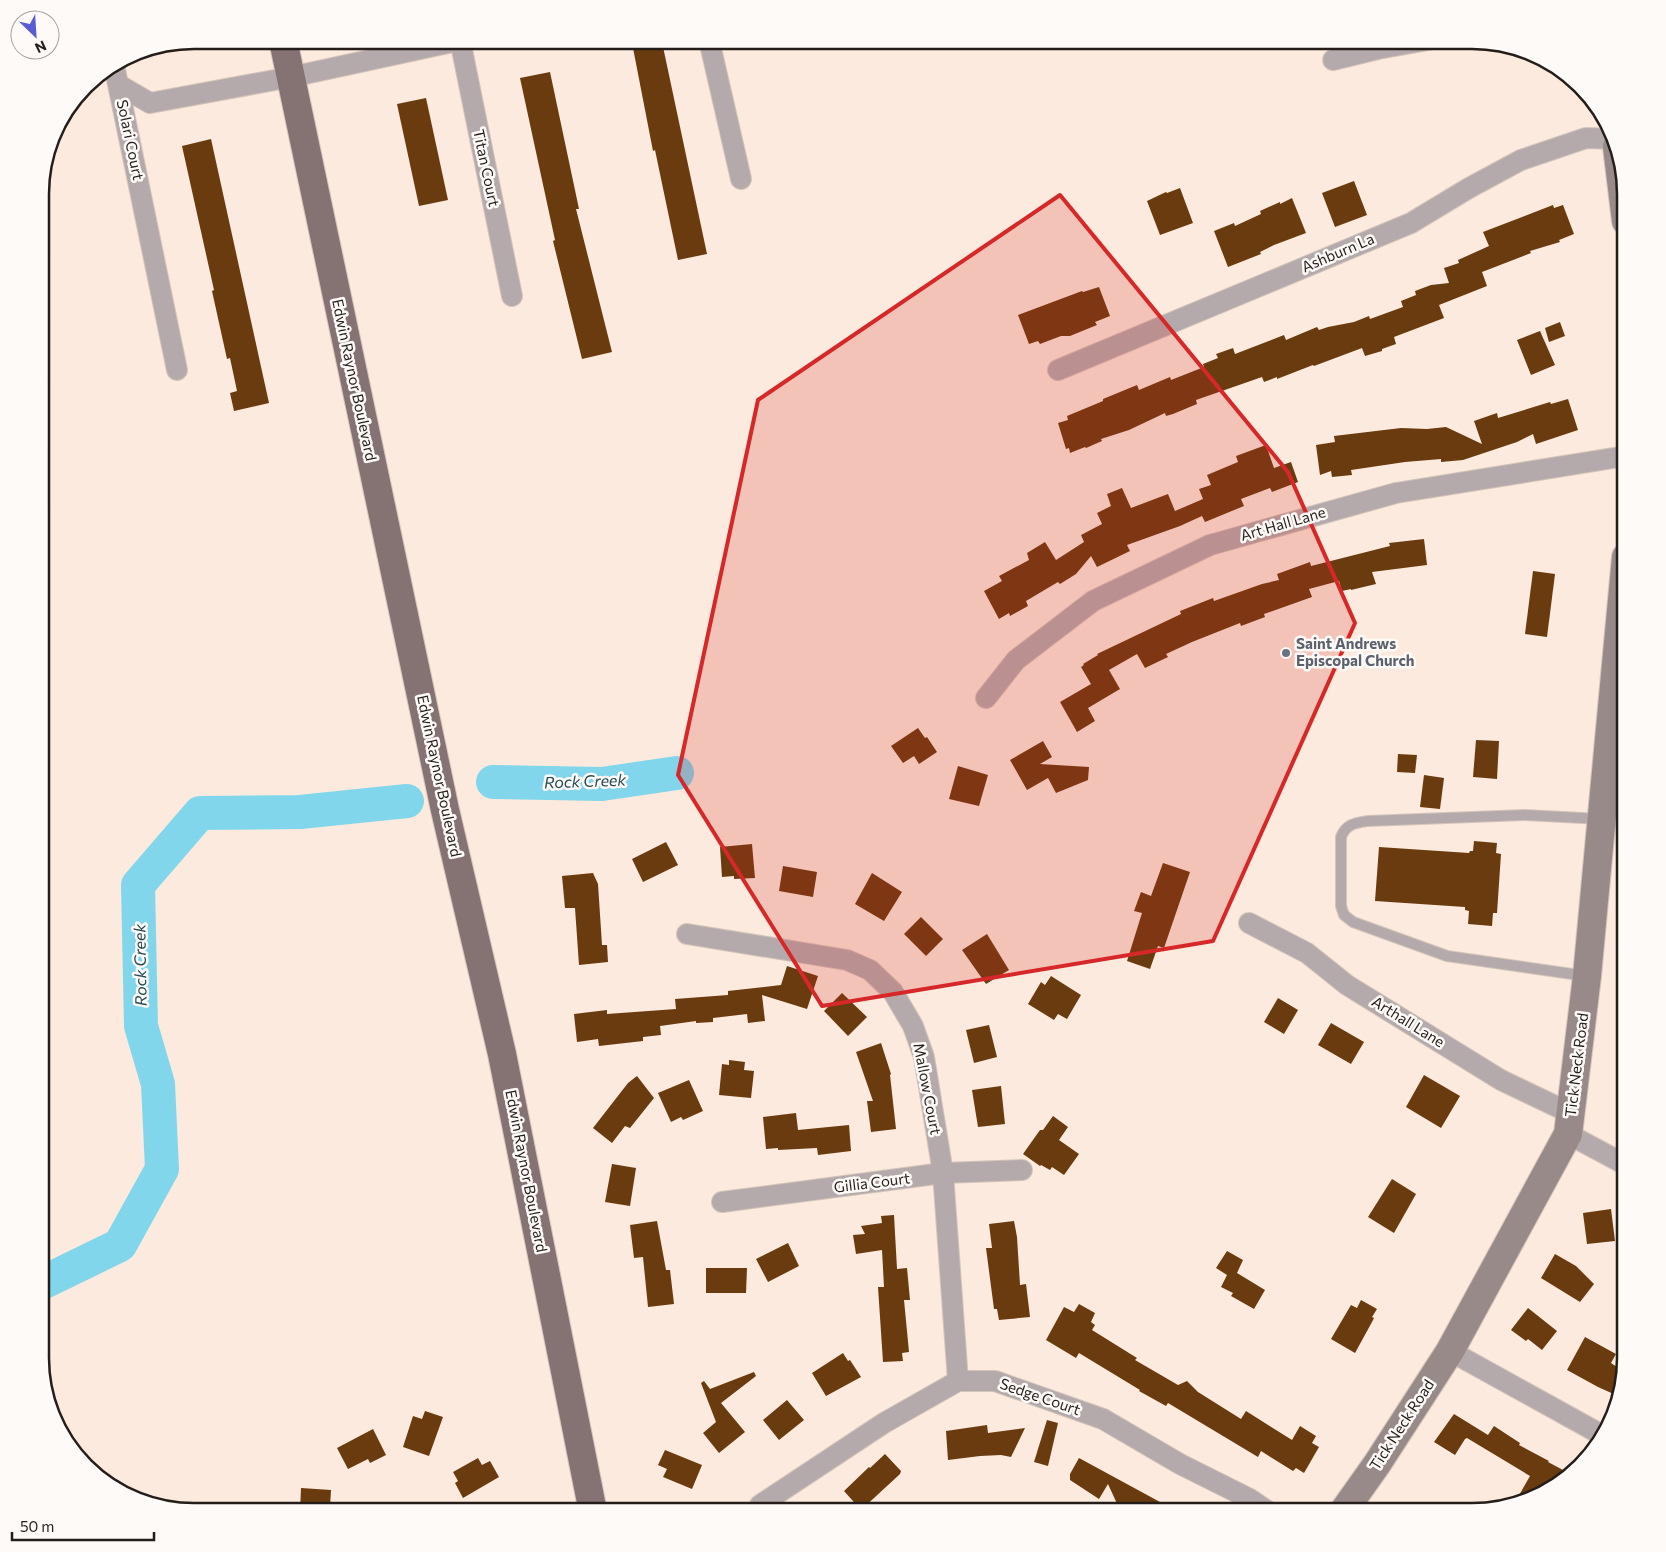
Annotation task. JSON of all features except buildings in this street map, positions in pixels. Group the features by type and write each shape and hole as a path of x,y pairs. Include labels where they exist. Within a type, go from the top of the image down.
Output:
{"main road":[{"name":"Edwin Raynor Boulevard","path":"286,49 445,810 502,1054 591,1503"}],"street":[{"name":"Solari Court","path":"119,85 150,104 291,77 420,49"},
{"name":"Titan Court","path":"463,49 512,296"},
{"path":"711,49 741,179"},
{"path":"1333,60 1368,49"},
{"path":"116,71 119,85"},
{"name":"Solari Court","path":"119,85 177,370"},
{"name":"Ashburn La","path":"1058,370 1411,223 1469,188 1521,160 1586,138 1606,139"},
{"name":"Art Hall Lane","path":"986,698 1016,660 1093,601 1210,545 1396,493 1617,457"},
{"name":"Tick Neck Road","path":"1348,1503 1450,1351 1570,1124 1587,976 1617,655"},
{"name":"Arthall Lane","path":"1249,923 1307,953 1347,985 1570,1124 1617,1158"},
{"name":"Mallow Court","path":"687,934 847,960 870,970 893,992 913,1026 924,1057 943,1173 958,1381"},
{"name":"Gillia Court","path":"722,1202 943,1173 1022,1170"},
{"path":"1450,1351 1597,1432"},
{"name":"Sedge Court","path":"763,1503 884,1423 958,1381 995,1381 1103,1419 1180,1464 1256,1503"}],"lane":[{"path":"1587,976 1447,956 1353,922 1344,915 1341,906 1341,836 1344,829 1351,824 1368,821 1525,815 1602,819"}],"highlighted area":[{"path":"1060,195 1288,472 1355,623 1213,941 822,1006 678,775 758,400"}],"waterway":[{"name":"Rock Creek","path":"493,782 602,784 677,773"},
{"name":"Rock Creek","path":"49,1280 120,1245 162,1169 158,1084 141,1026 138,885 200,813 300,812 407,801"}],"place":[{"name":"Saint Andrews Episcopal Church","path":"1286,653"}]}
